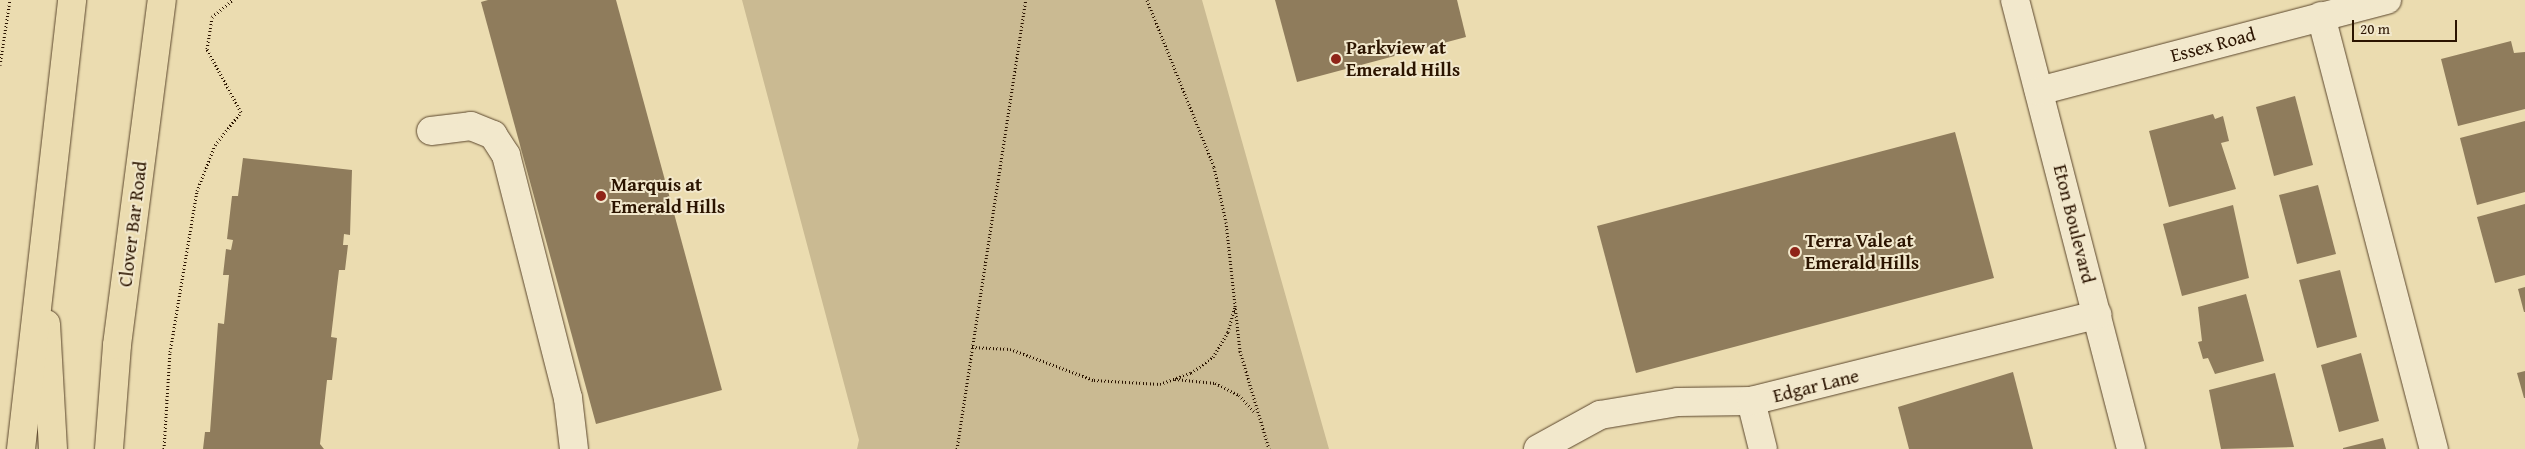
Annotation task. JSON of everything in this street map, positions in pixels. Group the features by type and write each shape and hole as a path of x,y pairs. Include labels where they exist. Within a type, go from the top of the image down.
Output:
{"main road":[{"path":"21,449 72,0"},
{"name":"Clover Bar Road","path":"109,449 117,345 162,0"},
{"path":"42,263 53,449"}],"street":[{"name":"Eton Boulevard","path":"2015,0 2131,449"},
{"name":"Essex Road","path":"2039,91 2386,0"},
{"path":"2321,16 2434,449"},
{"path":"431,131 472,126 493,135 506,155 568,398 574,449"},
{"name":"Edgar Lane","path":"1538,449 1579,424 1636,407 1751,402 2097,315"},
{"path":"1751,402 1763,449"}],"path":[{"path":"0,65 10,0"},
{"path":"164,449 170,352 197,191 215,145 241,112 207,49 212,17 232,0"},
{"path":"957,449 1026,0"},
{"path":"1147,0 1214,167 1226,222 1240,351 1257,416 1269,449"},
{"path":"972,347 1010,349 1094,380 1160,384 1213,358 1228,332 1236,302"},
{"path":"1173,379 1215,384 1239,395 1257,416"}],"shaded area":[{"path":"742,0 1202,0 1329,449 857,449 859,440"}],"building":[{"name":"Marquis at Emerald Hills","path":"488,0 616,0 722,390 596,424 481,2"},
{"name":"Parkview at Emerald Hills","path":"1275,0 1457,0 1466,37 1297,82"},
{"path":"2511,41 2514,53 2525,52 2525,109 2458,126 2441,59"},
{"path":"2295,96 2313,165 2274,176 2256,107"},
{"path":"2213,114 2215,119 2223,116 2229,141 2221,143 2236,189 2169,207 2149,131"},
{"path":"2525,121 2525,192 2477,205 2460,138"},
{"name":"Terra Vale at Emerald Hills","path":"1955,132 1994,278 1636,373 1597,226"},
{"path":"243,158 352,170 350,235 344,234 343,245 348,245 345,270 339,270 331,337 337,338 332,380 327,380 320,444 324,449 203,449 205,432 210,432 218,323 224,324 229,275 223,275 226,249 231,250 233,240 227,239 232,196 238,196"},
{"path":"2318,185 2336,254 2297,264 2279,195"},
{"path":"2525,204 2525,275 2495,283 2477,217"},
{"path":"2233,205 2249,278 2182,296 2163,224"},
{"path":"2340,270 2357,337 2317,348 2299,280"},
{"path":"2525,287 2525,312 2524,312 2518,289"},
{"path":"2246,294 2264,361 2215,374 2208,358 2203,359 2198,342 2202,341 2198,307"},
{"path":"2361,353 2379,421 2339,432 2321,365"},
{"path":"2525,371 2525,398 2524,398 2517,373"},
{"path":"2013,372 2033,449 1909,449 1898,407"},
{"path":"2275,373 2294,447 2221,449 2209,390"},
{"path":"2383,438 2386,449 2343,449 2343,448"}],"place":[{"name":"Parkview at Emerald Hills","path":"1336,59"},
{"name":"Marquis at Emerald Hills","path":"601,196"},
{"name":"Terra Vale at Emerald Hills","path":"1795,252"}]}
